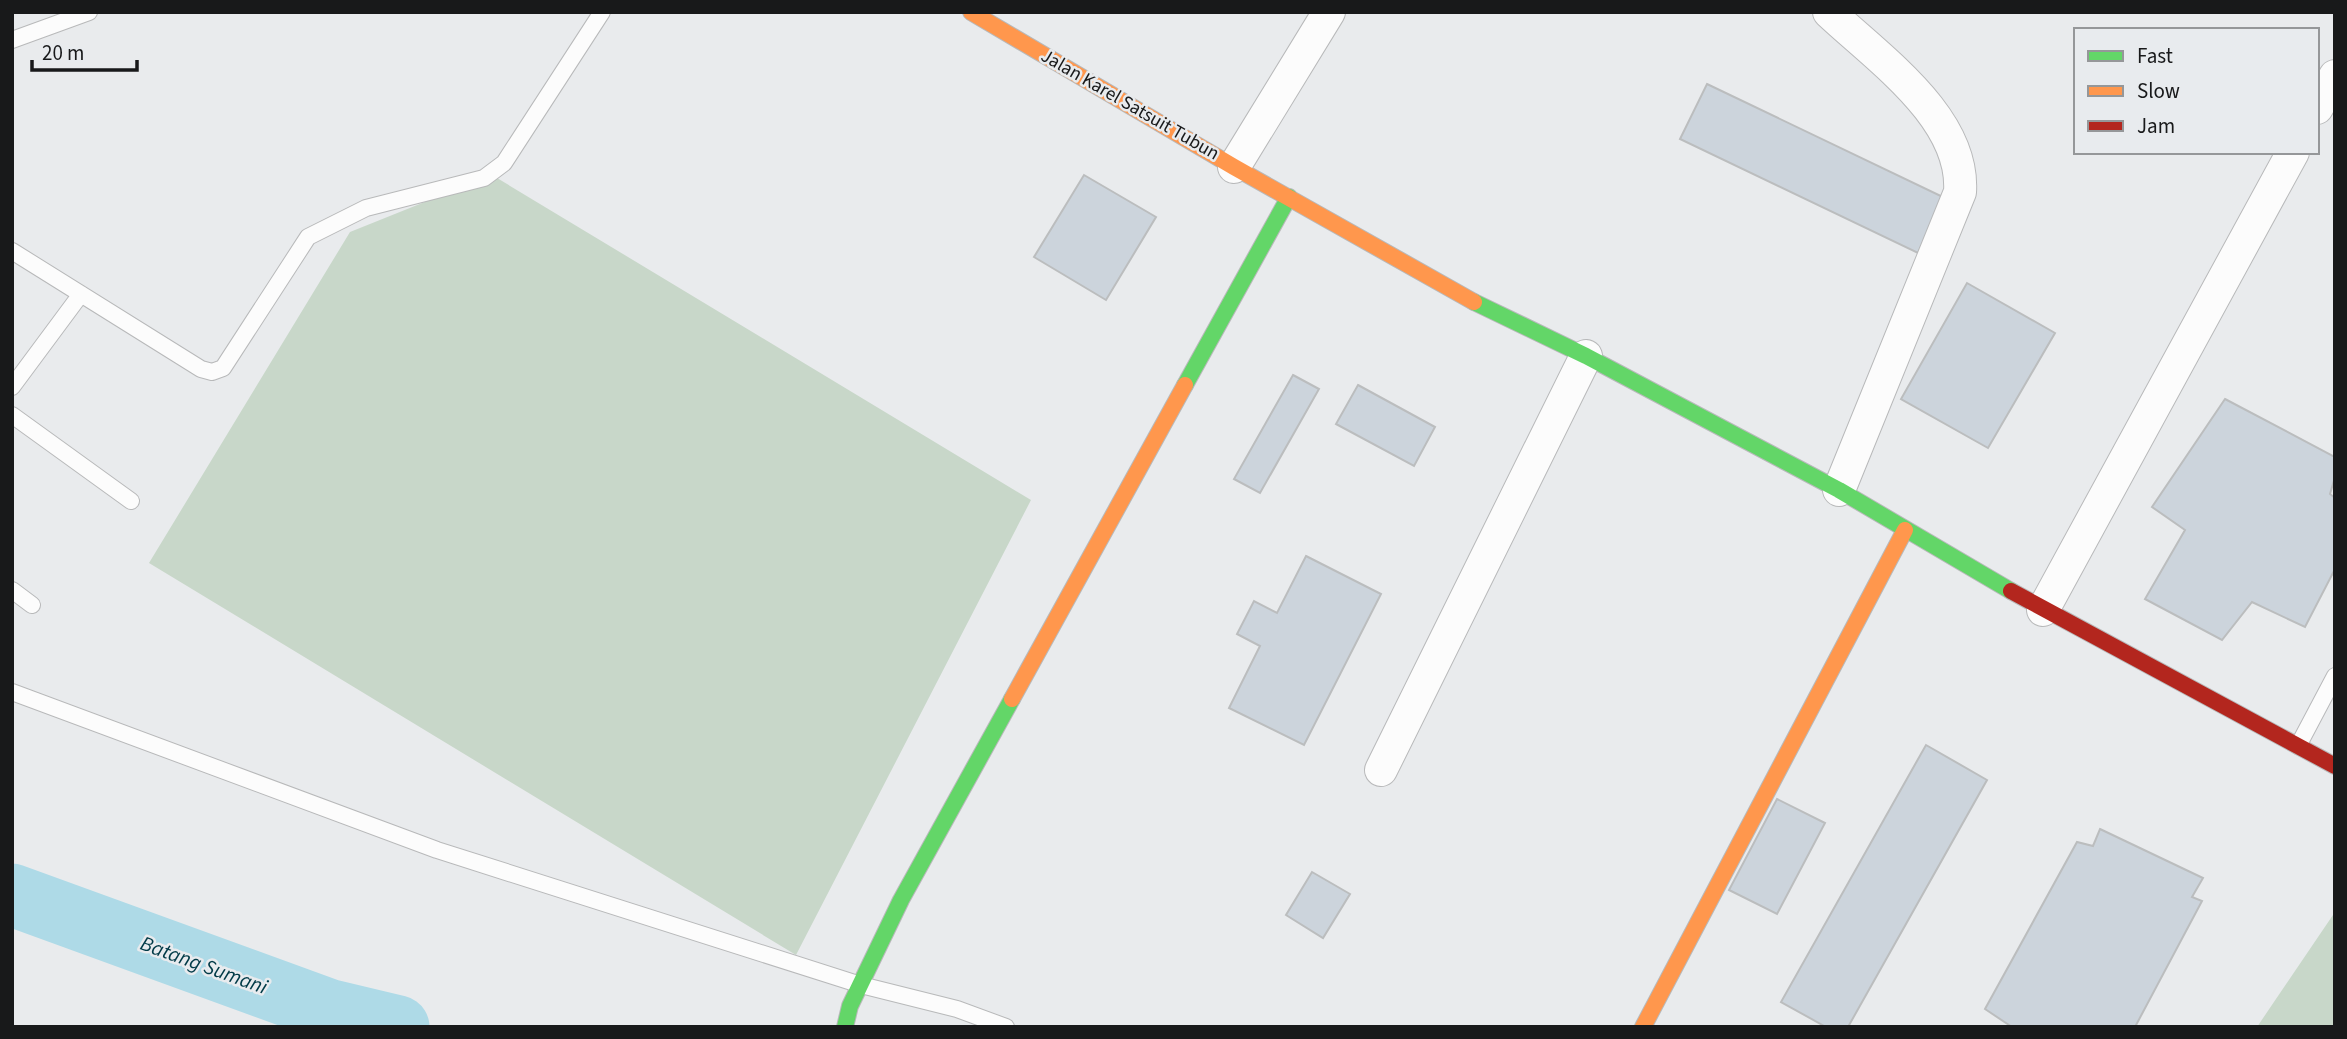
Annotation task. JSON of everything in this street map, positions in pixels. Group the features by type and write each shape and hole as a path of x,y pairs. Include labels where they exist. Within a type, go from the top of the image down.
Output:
{"street":[{"name":"Jalan Karel Satsuit Tubun","path":"971,12 1234,167 1482,307 1586,356 1839,490 2043,610 2335,766"},
{"path":"1234,167 1329,12"},
{"path":"1829,12 1931,109 1955,149 1961,174 1959,192 1839,490"},
{"path":"2319,104 2335,76"},
{"path":"2043,610 2292,154"},
{"path":"845,1027 850,1006 901,900 1289,197"},
{"path":"1381,770 1586,356"},
{"path":"1643,1027 1905,530"}],"lane":[{"path":"12,40 89,12"},
{"path":"12,251 201,369 212,372 223,368 308,237 366,208 484,178 504,163 602,12"},
{"path":"12,387 80,294"},
{"path":"12,415 131,501"},
{"path":"12,590 32,605"},
{"path":"2298,746 2335,676"},
{"path":"12,692 437,850 861,985 957,1009 1006,1027"}],"green space":[{"path":"492,175 1031,500 796,955 149,563 350,232"},
{"path":"2335,912 2335,1027 2257,1027"}],"building":[{"path":"1707,84 1945,198 1918,253 1680,139"},
{"path":"1084,175 1156,217 1106,300 1034,257"},
{"path":"1967,283 2055,333 1988,448 1901,399"},
{"path":"1293,375 1319,389 1260,493 1234,479"},
{"path":"1358,385 1435,427 1414,466 1336,424"},
{"path":"2225,399 2335,457 2335,477 2330,494 2335,498 2335,569 2305,627 2252,602 2222,640 2145,599 2185,530 2152,507"},
{"path":"1306,556 1381,594 1304,745 1229,708 1260,646 1237,634 1254,601 1277,613"},
{"path":"1926,745 1987,780 1848,1027 1826,1027 1781,1002"},
{"path":"1777,799 1825,823 1777,914 1729,890"},
{"path":"2100,829 2203,878 2192,897 2202,901 2135,1027 2012,1027 1985,1009 2077,842 2093,846"},
{"path":"1312,872 1350,894 1323,938 1286,915"}],"waterway":[{"name":"Batang Sumani","path":"12,895 331,1011 398,1027"}],"traffic: fast":[{"path":"1185,385 1289,197"},
{"path":"1474,302 1586,356 1839,490 2011,591"},
{"path":"845,1027 850,1006 901,900 1012,699"}],"traffic: slow":[{"path":"971,12 1234,167 1474,302"},
{"path":"1012,699 1185,385"},
{"path":"1643,1027 1905,530"}],"traffic: jam":[{"path":"2011,591 2335,766"}]}
